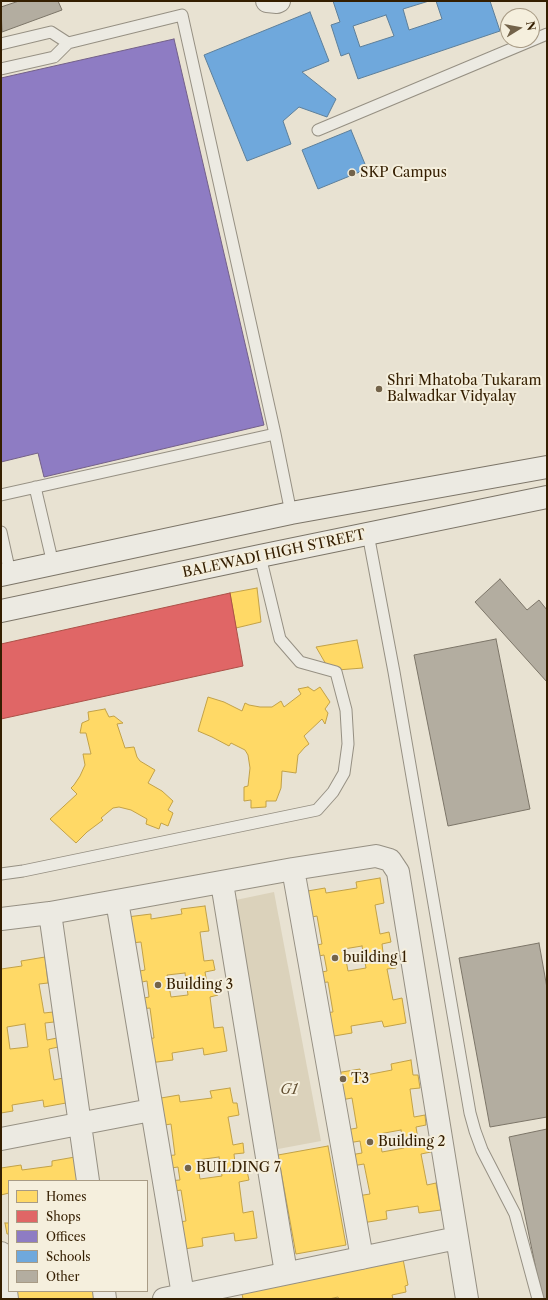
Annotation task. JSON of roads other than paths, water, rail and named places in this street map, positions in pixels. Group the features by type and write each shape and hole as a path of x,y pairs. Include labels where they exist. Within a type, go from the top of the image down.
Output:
{"street":[{"path":"267,1 279,1"},
{"path":"6,574 291,514 547,467"},
{"name":"BALEWADI HIGH STREET","path":"1,611 547,497"},
{"path":"1,919 50,913 293,869 376,856 390,860 398,872 467,1299"},
{"path":"293,869 362,1258"},
{"path":"222,883 286,1273"},
{"path":"117,901 151,1110 174,1297 230,1292 286,1273 457,1238"},
{"path":"50,913 88,1180"},
{"path":"1,1139 151,1110"},
{"path":"1,1253 7,1299"}],"lane":[{"path":"1,69 54,57 68,43 182,15 275,434 291,514"},
{"path":"1,44 51,32 68,43"},
{"path":"318,130 547,34"},
{"path":"1,495 275,434"},
{"path":"35,487 53,564"},
{"path":"1,532 6,574"},
{"path":"368,534 397,687 470,1113 482,1150 514,1214 538,1299"},
{"path":"1,874 22,871 317,810 333,792 344,773 348,744 346,710 336,672 300,662 280,640 260,556"}],"place":[{"name":"SKP Campus","path":"352,173"},
{"name":"Shri Mhatoba Tukaram Balwadkar Vidyalay","path":"379,389"},
{"name":"building 1","path":"335,958"},
{"name":"Building 3","path":"158,985"},
{"name":"T3","path":"343,1079"},
{"name":"Building 2","path":"370,1142"},
{"name":"BUILDING 7","path":"188,1168"}],"park label":[{"name":"G1","path":"289,1090"}]}
